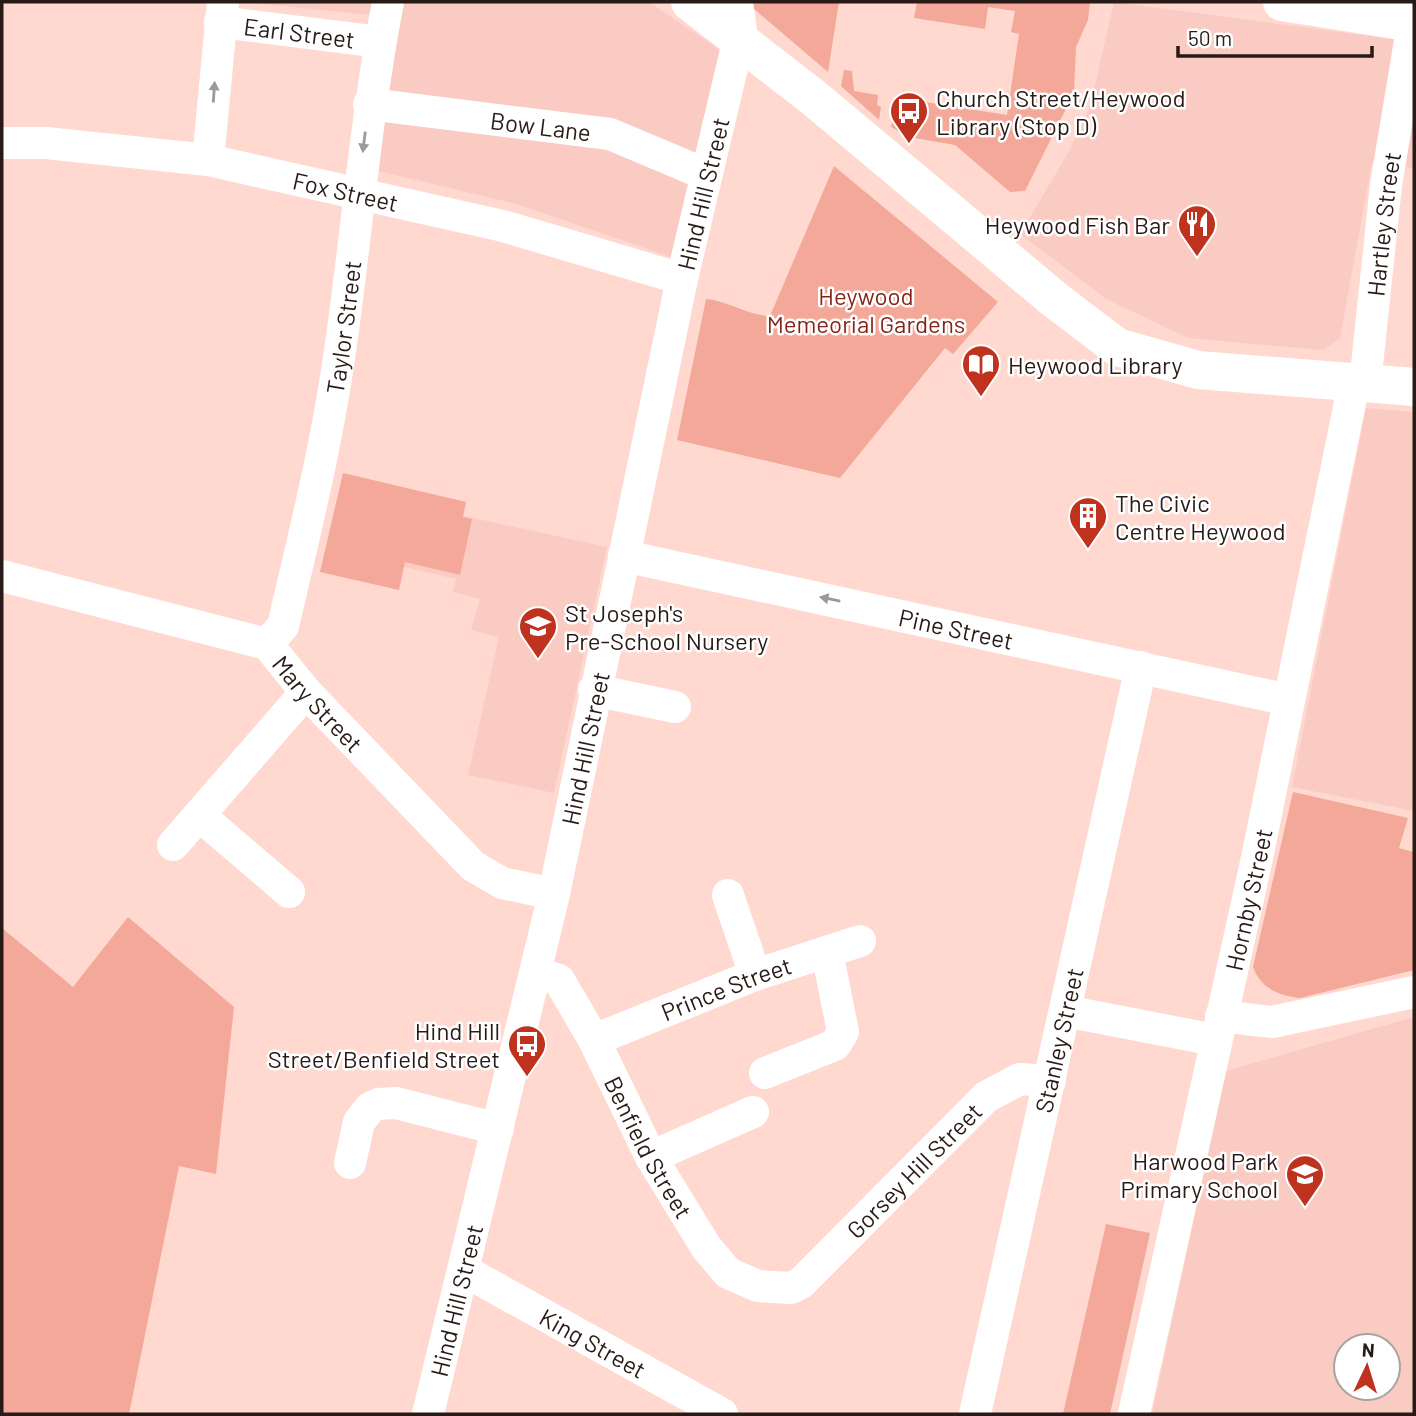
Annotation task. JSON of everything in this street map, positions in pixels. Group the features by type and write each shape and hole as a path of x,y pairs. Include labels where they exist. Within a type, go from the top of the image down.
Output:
{"main road":[{"path":"690,2 737,20 1054,299 1117,347 1198,370 1414,387"},
{"path":"1282,2 1413,23"}],"street":[{"name":"Taylor Street","path":"267,644 283,626 324,456 341,344 369,104 388,2"},
{"name":"Earl Street","path":"222,12 380,42"},
{"path":"208,160 222,12"},
{"name":"Hind Hill Street","path":"428,1414 554,894 594,690 737,20"},
{"name":"Hartley Street","path":"1360,383 1386,186 1413,23"},
{"name":"Bow Lane","path":"369,104 610,134 705,174"},
{"name":"Fox Street","path":"2,143 46,143 208,160 503,226 682,279"},
{"name":"Hornby Street","path":"1134,1414 1360,383"},
{"name":"Pine Street","path":"624,556 1289,699"},
{"name":"Mary Street","path":"2,576 267,644 306,692 472,866 502,883 554,894"},
{"name":"Stanley Street","path":"975,1414 1142,667"},
{"path":"594,690 675,707"},
{"path":"173,845 306,692"},
{"path":"199,815 268,856 289,892"},
{"path":"728,895 755,975"},
{"name":"Prince Street","path":"594,1040 755,975 860,941"},
{"path":"765,1073 835,1045 843,1032 827,952"},
{"name":"Benfield Street","path":"536,972 559,980 594,1040 651,1157 706,1247 728,1273 758,1286 791,1288"},
{"path":"1065,1011 1218,1028 1272,1022 1414,992"},
{"name":"Gorsey Hill Street","path":"791,1288 817,1270 986,1097 1020,1079 1049,1082"},
{"path":"350,1163 359,1122 370,1108 378,1104 396,1102 498,1129"},
{"path":"651,1157 753,1112"},
{"name":"King Street","path":"463,1270 722,1414"}],"shaded area":[{"path":"244,2 649,2 720,50 671,257 516,204 366,168 391,17"},
{"path":"1114,2 1414,42 1414,168 1372,162 1340,338 1323,350 1188,338 1106,299 1020,234 1068,153 1090,107"},
{"path":"1366,408 1414,412 1414,811 1292,787"},
{"name":"St Joseph's Pre-School Nursery","path":"418,506 607,547 554,793 468,775 499,637 471,630 480,599 453,592 456,579 404,567"},
{"name":"Harwood Park Primary School","path":"1414,1017 1414,1414 1152,1414 1226,1071"}],"green space":[{"path":"751,2 839,2 828,72 754,9"},
{"path":"917,2 1090,2 1088,20 1076,47 1074,93 1025,191 1010,192 955,145 909,137 891,127 895,113 906,113 907,99 1007,115 1019,34 1011,32 1015,11 988,7 985,29 914,18"},
{"path":"844,70 852,71 854,91 878,95 877,105 881,107 879,120 841,86"},
{"name":"Heywood Memeorial Gardens","path":"834,166 998,302 953,354 945,348 840,478 677,440 706,299 770,316"},
{"path":"343,473 466,502 463,517 472,519 460,575 405,562 399,590 320,572"},
{"path":"1293,792 1408,818 1399,848 1414,852 1414,970 1300,998 1271,990 1256,974 1253,967"},
{"path":"128,917 234,1007 216,1174 179,1166 129,1414 2,1414 2,928 73,987"},
{"path":"1106,1224 1150,1233 1110,1414 1063,1414"}],"place":[{"name":"Church Street/Heywood Library (Stop D)","path":"909,145"},
{"name":"Heywood Fish Bar","path":"1197,258"},
{"name":"Heywood Library","path":"981,398"},
{"name":"The Civic Centre Heywood","path":"1088,550"},
{"name":"St Joseph's Pre-School Nursery","path":"538,660"},
{"name":"Hind Hill Street/Benfield Street","path":"527,1078"},
{"name":"Harwood Park Primary School","path":"1305,1208"}]}
